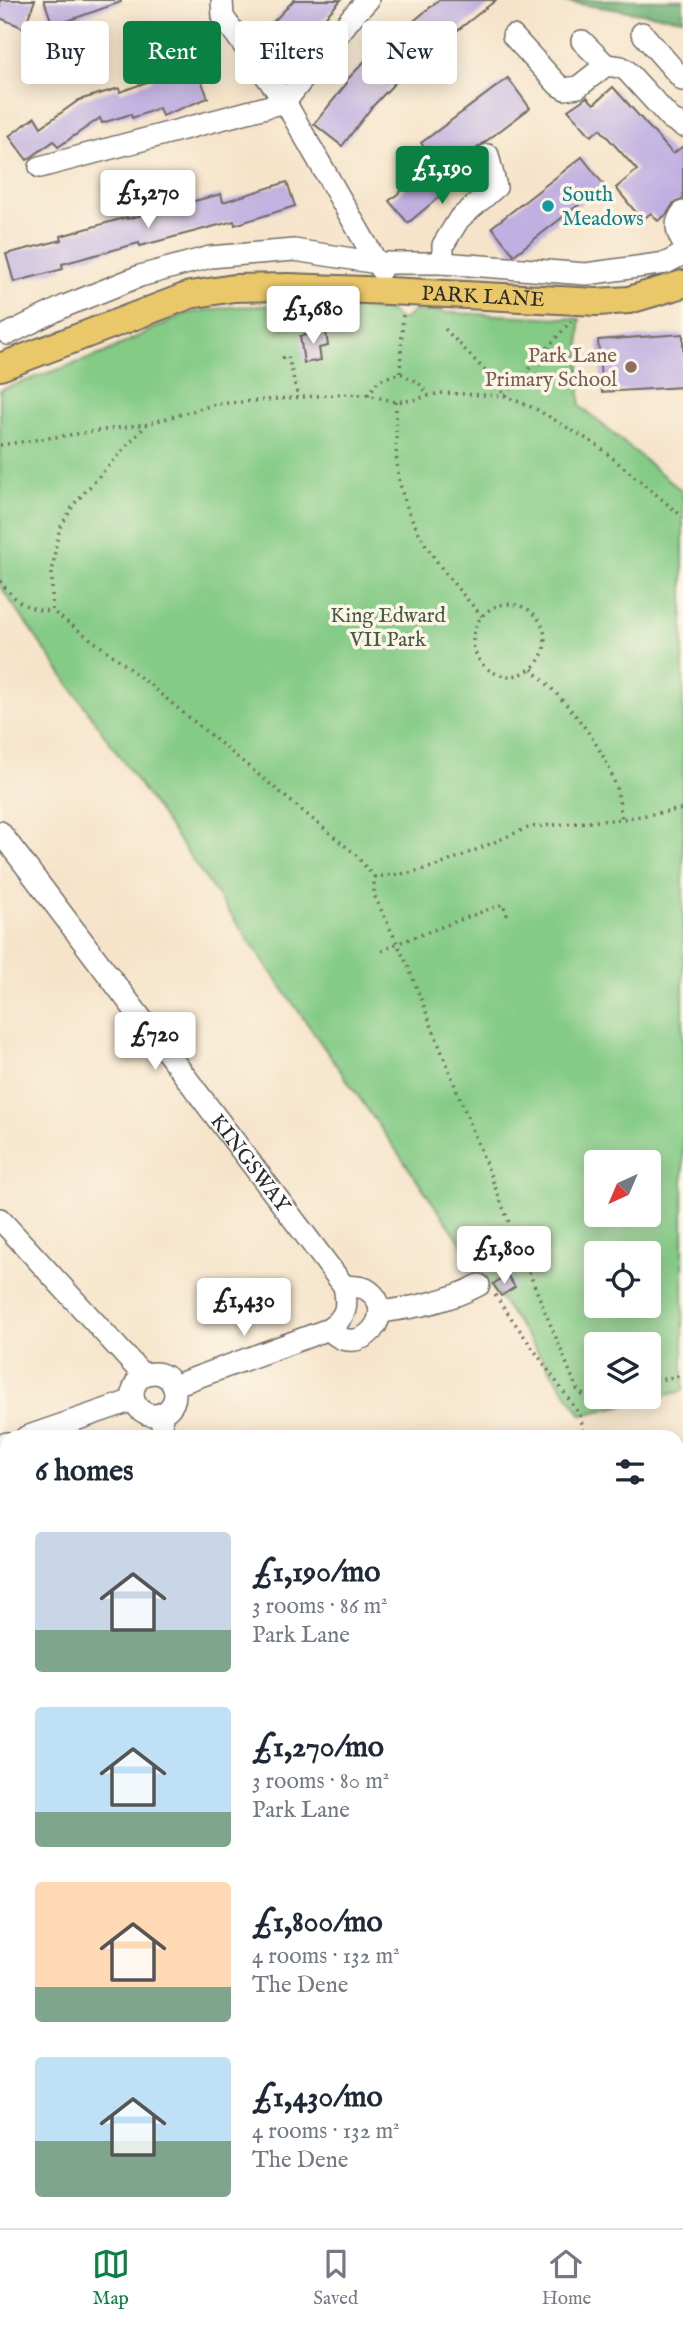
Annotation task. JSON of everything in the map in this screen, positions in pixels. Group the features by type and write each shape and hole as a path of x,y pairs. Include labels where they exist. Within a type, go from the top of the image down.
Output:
{"main road":[{"name":"PARK LANE","path":"11,362 190,295 234,288 289,287 572,302 629,300 683,284"}],"street":[{"path":"222,0 223,17 285,102 396,292"},
{"path":"40,167 285,102 368,0"},
{"path":"642,33 683,80"},
{"path":"513,36 558,85 565,89 579,87 606,65"},
{"path":"582,41 606,65 621,67 626,71 670,118 683,126"},
{"path":"443,263 443,245 459,219 496,187 488,155"},
{"path":"683,212 676,227 683,243"},
{"name":"PARK LANE","path":"4,326 65,306 140,276 210,257 294,250 378,263 443,263 586,274 666,263 683,254"},
{"path":"4,326 11,362"},
{"name":"KINGSWAY","path":"0,832 344,1286"},
{"path":"0,1219 144,1375"},
{"path":"381,1312 438,1302 458,1296 481,1282"},
{"path":"173,1385 329,1329 340,1322 348,1304 344,1286 364,1288 377,1299 381,1312 374,1328 362,1339 336,1337 329,1329"},
{"path":"161,1373 173,1385 174,1400 170,1407 160,1414 146,1413 139,1409 133,1400 134,1385 144,1375 161,1373"},
{"path":"46,1430 133,1400"},
{"path":"160,1414 163,1430"}],"path":[{"path":"396,292 400,373"},
{"path":"505,396 570,323 572,302"},
{"path":"445,329 496,382 505,396"},
{"path":"282,358 288,356 299,397"},
{"path":"368,395 379,380 400,373 418,382 429,395"},
{"path":"0,445 147,424 216,404 341,394 368,395 396,402 450,393 505,396 536,409 597,445 683,517"},
{"path":"396,402 398,473 403,496 414,521 452,582 482,616"},
{"path":"52,611 52,575 57,537 66,517 74,504 147,424"},
{"path":"0,581 21,605 52,611 118,659 355,854 374,877 374,895 397,943 580,1394 584,1395"},
{"path":"511,603 532,611 540,619 546,640 540,661 521,675 510,677 487,669 479,661 472,638 475,626 482,616 490,609 511,603"},
{"path":"532,669 575,715 593,740 616,787 622,819"},
{"path":"374,877 409,873 440,865 530,827 622,819 683,809"},
{"path":"382,951 503,904 509,920"},
{"path":"521,1253 481,1282 571,1403 579,1415 582,1430"},
{"path":"661,1380 683,1375"},
{"path":"571,1403 580,1394"}],"green space":[{"path":"551,0 683,0 683,19"},
{"name":"King Edward VII Park","path":"298,305 389,311 399,319 405,319 414,311 580,319 580,406 683,492 683,1391 661,1396 661,1332 584,1332 584,1409 607,1409 582,1415 0,586 0,390 102,354 184,314 230,307"}],"building":[{"path":"0,0 35,0 27,21 21,21 21,27 0,18"},
{"path":"44,0 121,2 67,21 51,21"},
{"path":"294,0 341,0 322,21 274,21"},
{"path":"439,0 496,0 457,31 457,21 414,21"},
{"path":"362,64 362,84 394,84 342,146 314,124 348,84 348,79"},
{"path":"508,78 530,108 443,174 452,186 408,223 389,201 436,163 421,143"},
{"path":"142,84 203,84 208,98 162,116 159,108 132,118 131,114 102,123 100,118 58,147 54,141 27,160 9,136 35,117 41,127 79,100 119,88 120,92"},
{"path":"613,87 673,154 683,146 683,199 673,204 667,214 658,221 651,213 642,220 616,188 637,170 600,129 591,136 568,110 587,97 594,104"},
{"name":"South Meadows","path":"582,157 604,185 514,255 492,227"},
{"path":"287,182 295,206 235,225 234,221 140,246 139,243 62,264 63,269 14,282 6,254 62,240 61,236 127,217 221,194 223,202"},
{"path":"326,332 328,346 319,348 321,360 304,363 300,336"},
{"path":"683,334 683,387 602,392 598,340"},
{"path":"507,1275 515,1287 501,1296 493,1284"}],"place":[{"name":"South Meadows","path":"548,206"},
{"name":"Park Lane Primary School","path":"631,367"}]}
